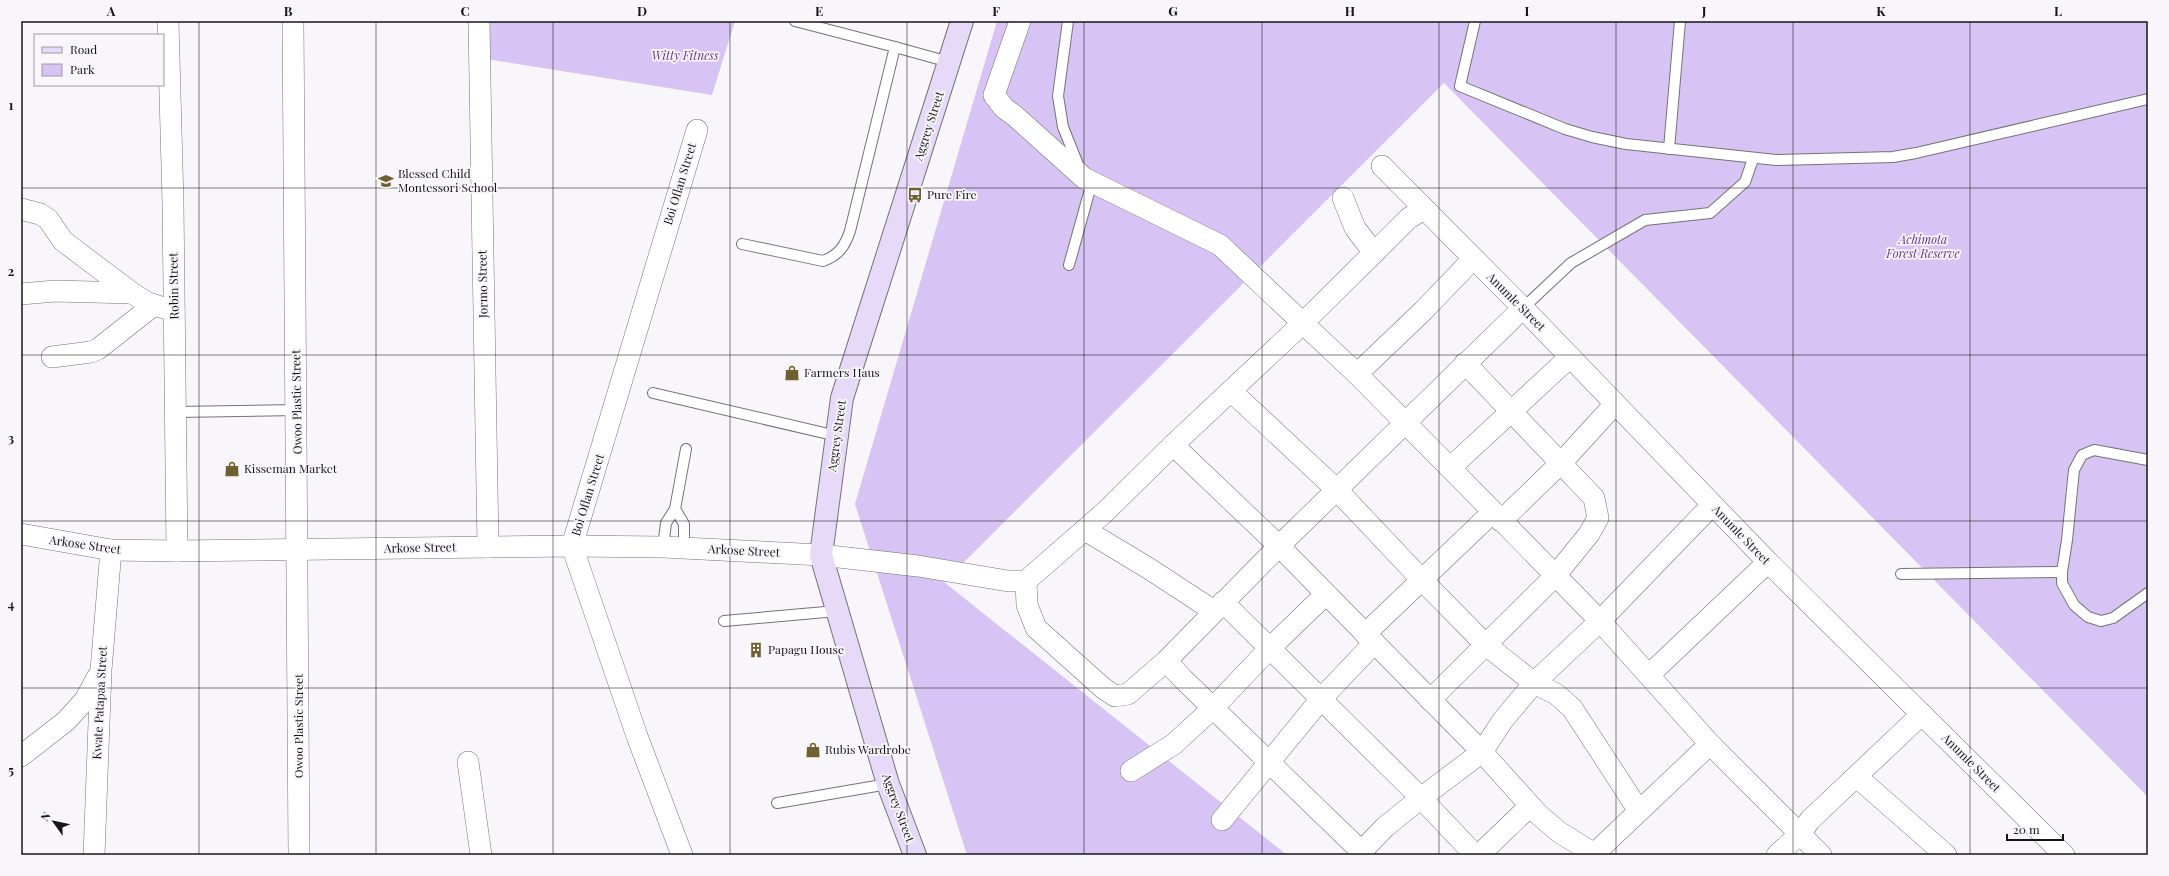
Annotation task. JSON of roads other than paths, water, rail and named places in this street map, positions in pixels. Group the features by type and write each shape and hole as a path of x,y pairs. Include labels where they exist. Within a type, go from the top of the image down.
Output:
{"main road":[{"name":"Aggrey Street","path":"915,855 888,784 821,555 842,398 962,21"}],"street":[{"name":"Robin Street","path":"168,21 177,551"},
{"name":"Owoo Plastic Street","path":"293,21 297,410 299,855"},
{"name":"Jormo Street","path":"479,21 488,547"},
{"path":"1020,21 994,95 1004,108 1088,180 1220,245 1302,324 1357,374 1406,423 1600,622 1710,744 1821,855"},
{"name":"Boi Oflan Street","path":"682,855 637,736 572,546 697,130"},
{"name":"Anumle Street","path":"1382,166 1523,308 1614,405 1768,562 2064,855"},
{"path":"1343,198 1355,228 1374,253"},
{"path":"1424,209 1409,218 1302,324 1085,530 1026,581 1027,605 1036,628 1077,665 1115,696 1128,694 1166,661 1279,546 1523,308"},
{"path":"21,210 40,214 48,219 63,241 132,293 154,305 174,311"},
{"path":"1357,374 1423,311 1473,259"},
{"path":"21,294 56,291 132,293"},
{"path":"52,357 91,352 98,349 154,305"},
{"path":"1450,468 1570,357"},
{"path":"1430,700 1555,576 1589,534 1598,518 1594,498 1562,462 1464,364"},
{"path":"1231,391 1337,490 1486,645 1534,683 1556,694 1572,708 1639,811"},
{"path":"1222,820 1369,638 1422,580 1562,462 1614,405"},
{"path":"1173,445 1279,546 1482,752 1530,806 1559,832 1595,854 1710,744"},
{"path":"1166,661 1269,761 1361,854 1385,827 1482,752 1503,720 1534,683 1600,622 1712,505"},
{"path":"1085,530 1148,568 1218,607 1270,648 1421,798 1475,855"},
{"name":"Arkose Street","path":"21,534 111,550 177,551 572,546 663,547 821,555 918,566 1008,581 1026,581"},
{"name":"Kwate Patapaa Street","path":"94,855 101,670 111,550"},
{"path":"1649,675 1768,562"},
{"path":"1131,771 1174,744 1213,708 1270,648 1326,594"},
{"path":"21,756 66,721 85,700 101,670"},
{"path":"1777,855 1800,834 1810,820 1857,778 1922,714"},
{"path":"468,762 481,855"},
{"path":"1857,778 1946,855"},
{"path":"1479,855 1530,806"}],"lane":[{"path":"795,21 950,62"},
{"path":"1068,21 1058,96 1063,127 1088,180 1069,265"},
{"path":"1475,21 1460,86 1565,129 1626,144 1753,159 1776,160 1893,157 2148,99"},
{"path":"1670,149 1680,21"},
{"path":"742,244 824,261 834,257 845,246 895,47"},
{"path":"1523,308 1571,263 1645,220 1710,213 1745,182 1753,159"},
{"path":"653,393 837,436"},
{"path":"175,412 297,410"},
{"path":"663,547 666,523 675,509 686,449"},
{"path":"2148,460 2094,450 2082,455 2074,470 2067,540 2062,572 2062,583 2074,605 2088,618 2101,621 2112,618 2148,593"},
{"path":"675,509 684,524 684,548"},
{"path":"1901,574 2062,572"},
{"path":"724,621 838,611"},
{"path":"777,803 888,784"}],"place":[{"name":"Blessed Child Montessori School","path":"386,181"},
{"name":"Pure Fire","path":"915,195"},
{"name":"Farmers Haus","path":"792,373"},
{"name":"Kisseman Market","path":"232,469"},
{"name":"Papagu House","path":"756,650"},
{"name":"Rubis Wardrobe","path":"813,750"}],"park label":[{"name":"Witty Fitness","path":"685,56"},
{"name":"Achimota Forest Reserve","path":"1923,247"}]}
